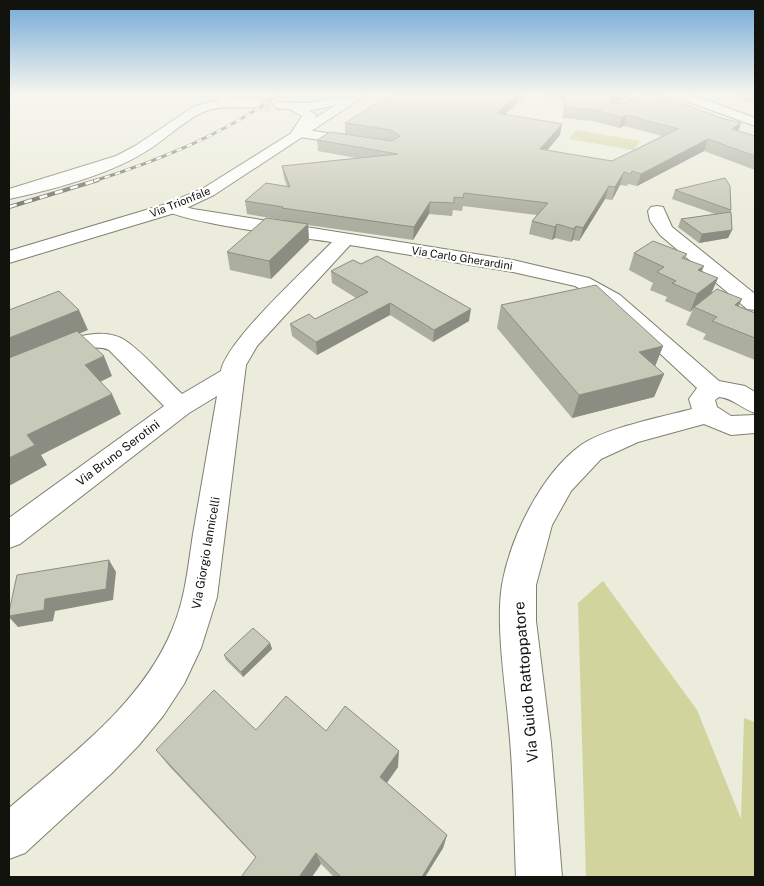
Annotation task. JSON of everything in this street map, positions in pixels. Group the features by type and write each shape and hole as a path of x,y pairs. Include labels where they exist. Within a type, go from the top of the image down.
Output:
{"street":[{"path":"9,194 110,163 142,148 158,136"},
{"name":"Via Trionfale","path":"9,256 172,208 212,190 293,136"},
{"path":"321,136 372,144"},
{"name":"Via Carlo Gherardini","path":"172,208 190,214 513,266 582,282 613,299 684,361 711,402 715,419 733,426 742,427 755,424"},
{"path":"657,211 660,224 671,236 755,304"},
{"path":"671,236 663,240 665,249 702,283 755,323"},
{"name":"Via Giorgio Iannicelli","path":"9,837 128,729 156,697 181,655 192,627 200,597 224,442 231,376 237,359 247,343 346,240"},
{"path":"9,374 87,341 106,340 117,345 180,407"},
{"name":"Via Bruno Serotini","path":"9,535 180,407 231,376"},
{"path":"711,402 736,392 755,404"},
{"name":"Via Guido Rattoppatore","path":"539,877 531,744 518,621 518,585 537,523 561,483 591,452 711,402"}],"green space":[{"path":"571,136 613,136 640,141 634,150 569,139"},
{"path":"603,581 697,710 741,819 744,718 755,722 755,877 586,877 578,603"}],"building":[{"path":"323,136 359,136 391,141 399,136 551,136 540,149 612,161 663,136 755,136 755,156 708,139 641,174 632,171 631,174 624,172 615,187 609,186 583,228 576,226 574,229 557,224 555,227 532,221 548,203 464,193 463,198 454,197 454,203 430,202 414,227 245,201 266,183 290,187 282,166 398,154 317,140"},
{"path":"725,178 730,186 731,210 675,190"},
{"path":"731,212 732,230 702,234 681,219"},
{"path":"266,218 308,224 269,261 227,252"},
{"path":"653,241 687,254 682,258 704,266 698,270 718,278 697,294 672,283 676,281 657,272 664,267 634,253"},
{"path":"377,256 471,309 434,330 390,303 316,342 290,324 309,314 315,319 368,292 331,271 353,260 361,264"},
{"path":"596,285 663,346 639,352 664,374 579,395 501,305"},
{"path":"717,289 742,299 735,305 755,313 755,338 712,321 717,317 694,307"},
{"path":"59,291 79,310 9,338 9,310"},
{"path":"77,331 104,356 85,365 112,394 27,435 35,445 9,458 9,358"},
{"path":"109,560 106,589 45,599 44,610 9,616 17,575"},
{"path":"253,628 270,643 241,672 224,655"},
{"path":"214,690 256,730 286,696 326,731 345,706 399,751 380,777 447,835 422,877 341,877 316,853 299,877 241,877 256,857 156,750"}],"railway":[{"path":"94,181 166,155 208,136"},
{"path":"9,207 98,180"}]}
